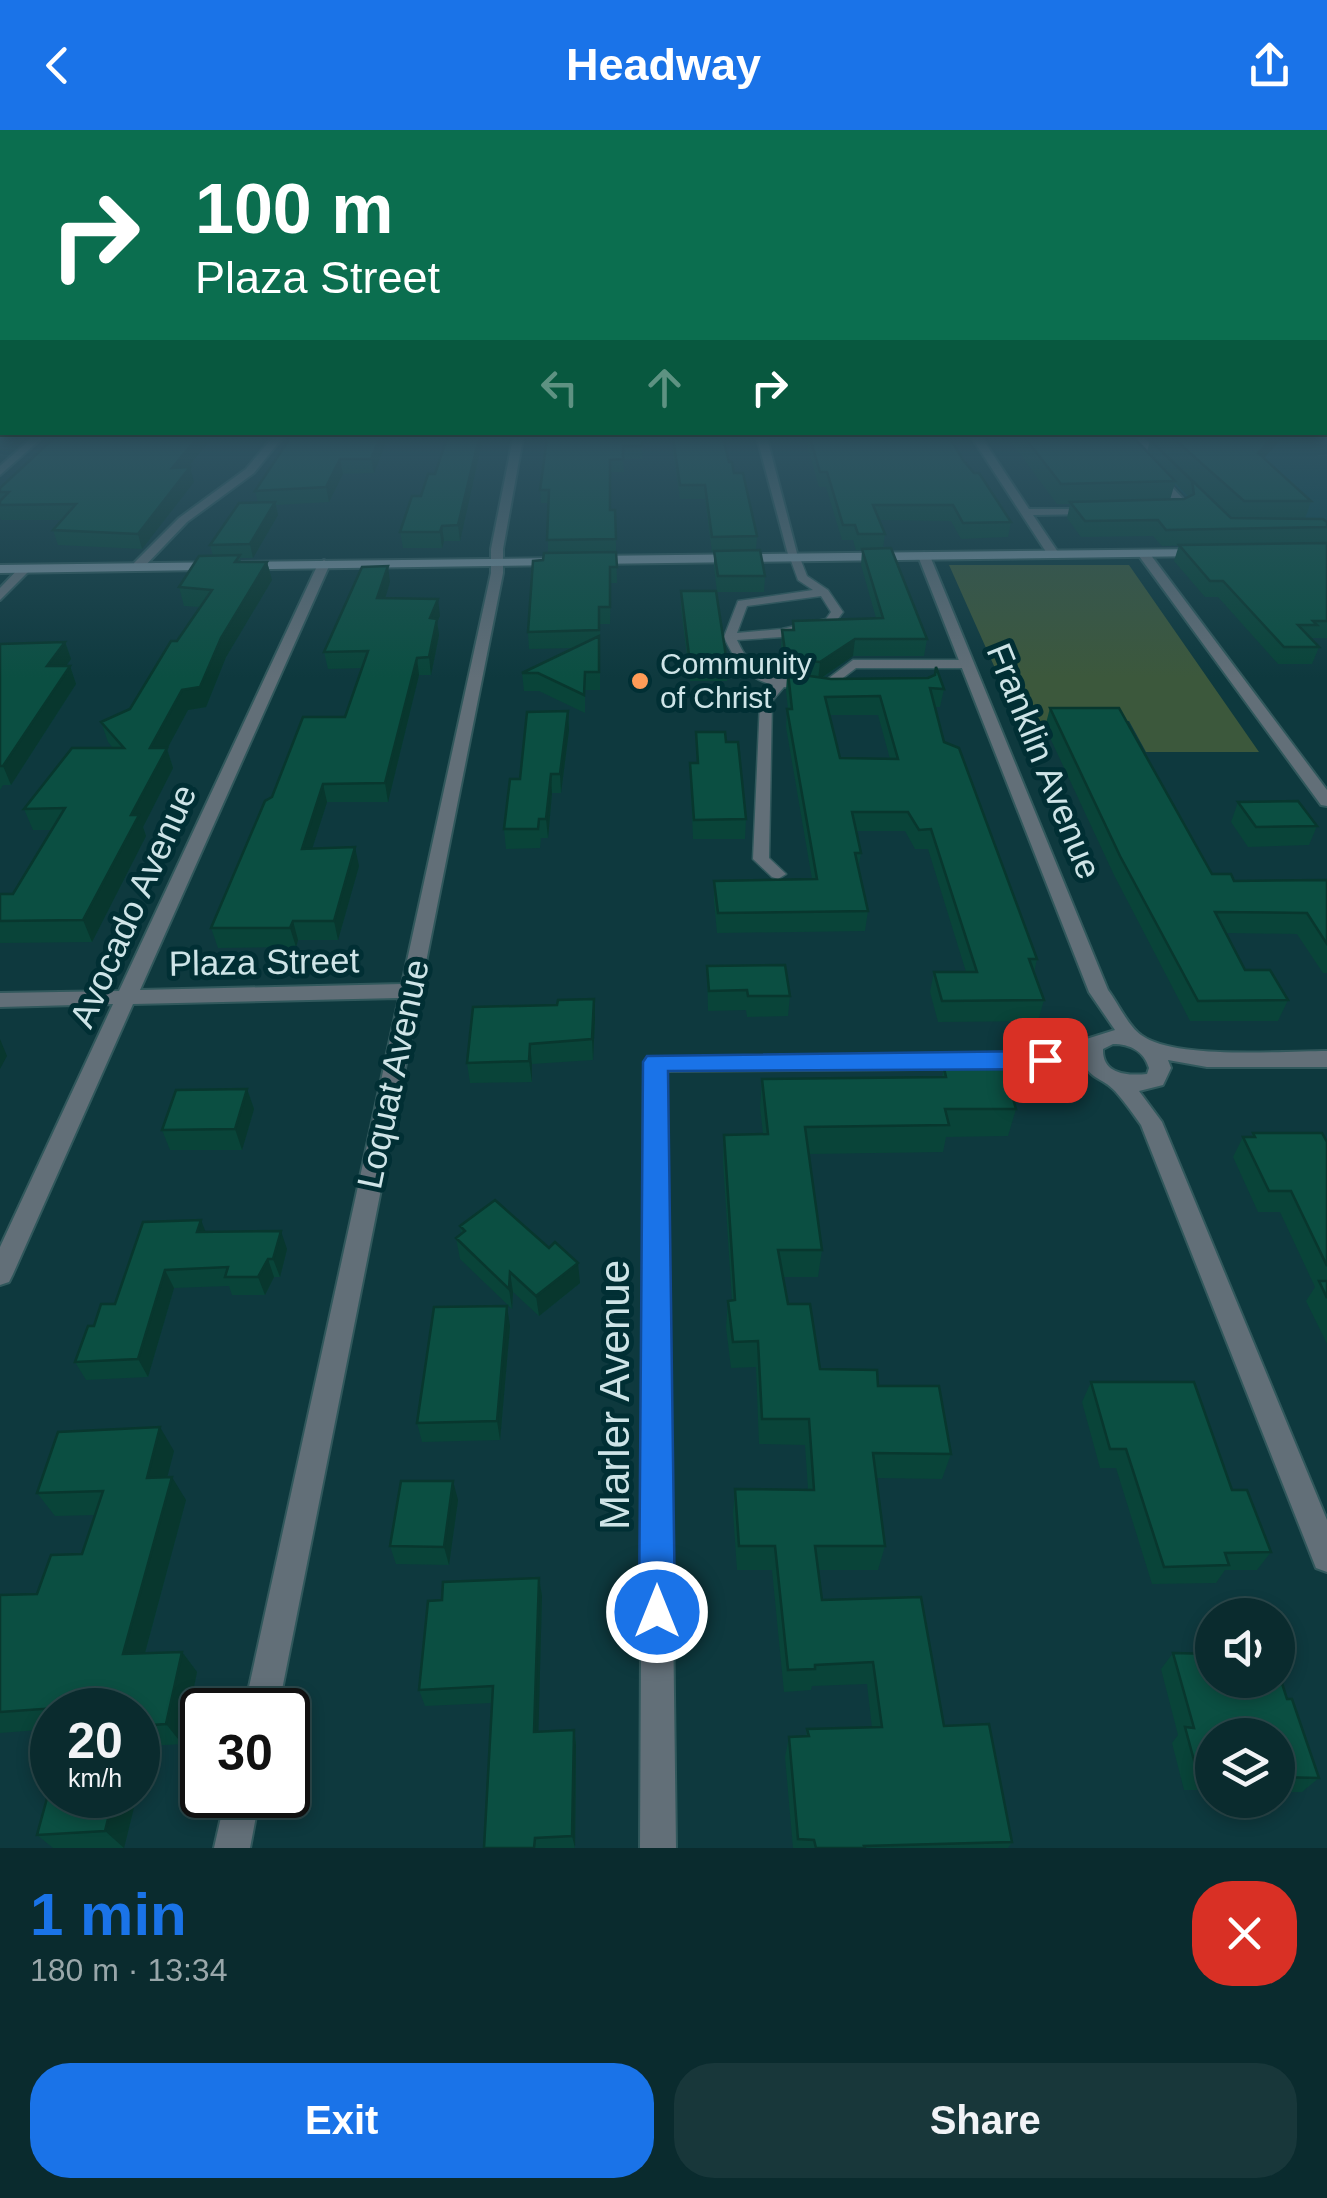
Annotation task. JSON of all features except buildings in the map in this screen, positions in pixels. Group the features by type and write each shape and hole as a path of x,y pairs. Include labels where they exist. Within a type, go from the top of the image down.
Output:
{"main road":[{"path":"0,568 1220,552"}],"street":[{"path":"138,566 184,518"},
{"name":"Loquat Avenue","path":"266,1688 504,518"},
{"path":"784,518 795,558"},
{"path":"1030,518 1054,554"},
{"path":"1144,553 1327,801"},
{"name":"Franklin Avenue","path":"924,556 1099,992 1159,1062 1157,1076"},
{"name":"Avocado Avenue","path":"0,1274 324,564"},
{"path":"0,596 26,568"},
{"name":"Plaza Street","path":"0,1000 410,992"},
{"name":"Franklin Avenue","path":"1099,992 1097,1043 1092,1060 1112,1079"},
{"path":"1045,1060 1097,1043 1141,1044 1207,1059 1327,1059"},
{"path":"1045,1060 1140,1084 1207,1059"},
{"name":"Marler Avenue","path":"658,1848 655,1062 1045,1060"},
{"path":"1150,1122 1157,1076"},
{"path":"1112,1079 1150,1122 1327,1557"},
{"path":"232,1848 238,1818"}],"lane":[{"path":"730,637 782,633 830,622 836,612 824,592 802,578 795,558"},
{"path":"824,592 742,603 730,637 740,663 752,674 782,683 840,687"},
{"path":"824,687 853,664 967,664"},
{"path":"778,874 761,860 766,701 782,683"}],"shaded area":[{"path":"1206,518 1327,518 1327,539 1228,541"}],"green space":[{"path":"949,565 1129,565 1259,752 1146,752 1129,721 1019,722"}],"place":[{"name":"Community of Christ","path":"640,681"}],"route":[{"path":"657,1612 655,1062 1045,1060"}]}
